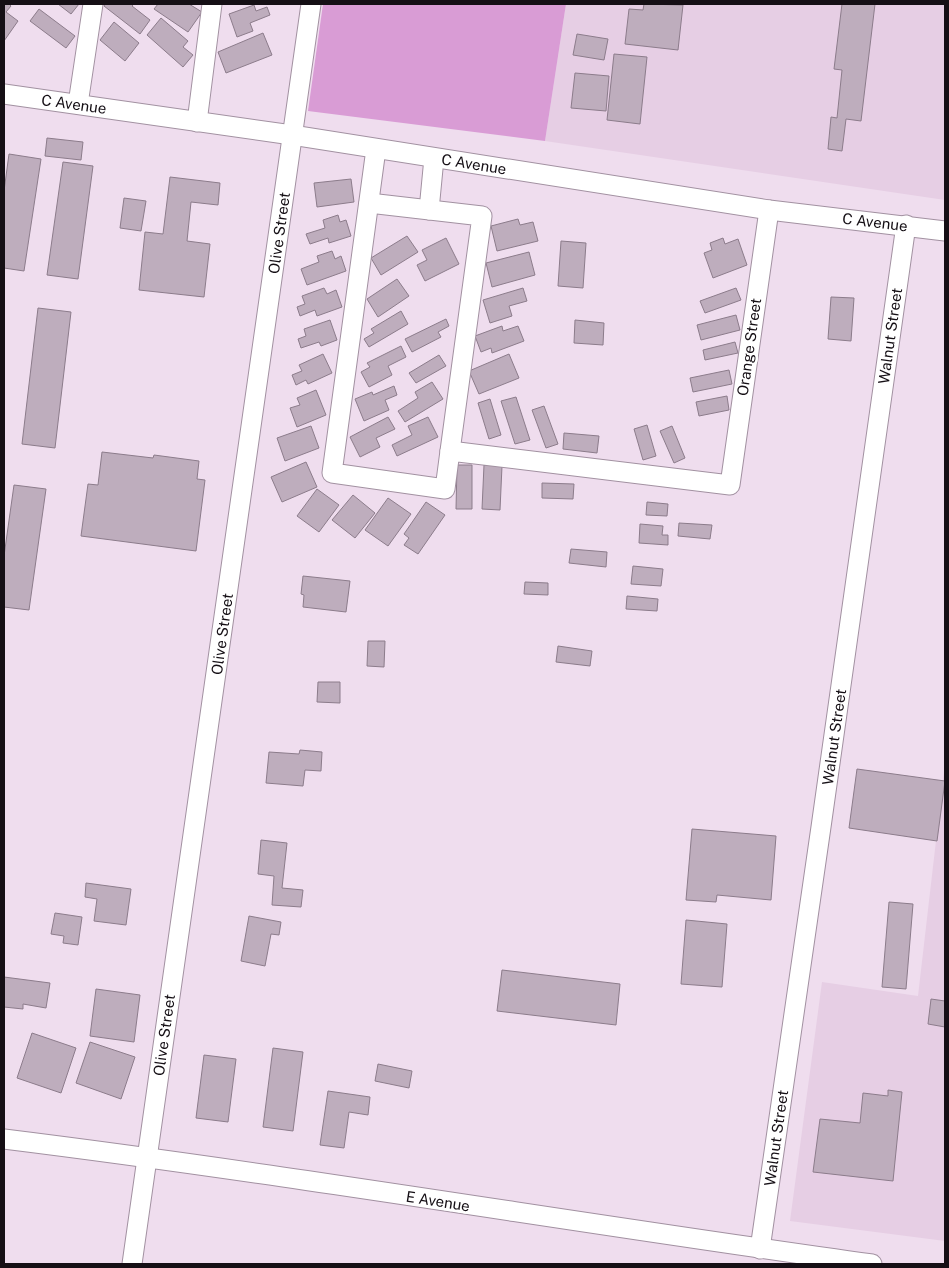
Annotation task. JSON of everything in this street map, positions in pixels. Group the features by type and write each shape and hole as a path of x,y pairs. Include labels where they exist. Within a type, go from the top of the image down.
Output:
{"street":[{"path":"78,104 93,4"},
{"path":"197,122 212,4"},
{"name":"Olive Street","path":"132,1264 311,4"},
{"name":"C Avenue","path":"4,94 292,135 376,150 770,210 945,231"},
{"path":"369,203 482,216 445,489 332,473 376,150"},
{"path":"429,210 434,158"},
{"name":"Orange Street","path":"450,452 730,485 770,210"},
{"name":"Walnut Street","path":"760,1249 823,818 906,225"},
{"name":"E Avenue","path":"4,1139 147,1157 760,1249 872,1264"}],"shaded area":[{"path":"323,4 566,4 545,141 308,111"},
{"path":"566,4 945,4 945,200 545,141"},
{"path":"945,763 945,1241 790,1221 822,982 918,996"}],"building":[{"path":"4,4 11,6 6,12 18,21 4,41"},
{"path":"58,4 79,4 71,14"},
{"path":"105,4 134,4 132,6 150,20 140,34 104,6"},
{"path":"158,4 189,4 202,12 188,32 154,9"},
{"path":"644,4 683,5 678,50 625,44 629,9 643,10"},
{"path":"842,4 875,4 861,121 846,119 842,151 828,149 831,117 837,118 842,70 834,69"},
{"path":"254,5 256,11 267,7 270,15 250,23 253,31 237,37 229,14"},
{"path":"39,9 75,36 66,48 30,21"},
{"path":"161,18 188,41 183,47 193,55 183,67 147,35"},
{"path":"114,22 139,43 125,61 100,40"},
{"path":"263,33 272,55 226,73 218,52"},
{"path":"577,34 608,39 604,60 573,55"},
{"path":"614,54 647,57 640,124 607,120"},
{"path":"575,73 609,76 606,111 571,108"},
{"path":"47,138 83,142 81,160 45,156"},
{"path":"9,154 41,159 24,271 4,268 4,191"},
{"path":"63,162 93,166 78,279 47,275"},
{"path":"170,177 220,183 218,205 191,202 187,241 210,244 204,297 139,290 145,232 163,234"},
{"path":"351,179 354,202 317,207 314,183"},
{"path":"124,198 146,201 141,231 120,228"},
{"path":"338,215 340,222 346,220 351,236 329,243 328,238 310,244 306,234 325,228 323,220"},
{"path":"518,219 520,225 533,222 538,241 497,251 491,226"},
{"path":"407,236 418,252 381,275 371,258"},
{"path":"446,238 459,264 425,281 417,265 427,260 422,250"},
{"path":"723,238 725,244 738,239 747,265 713,278 704,253 712,250 710,243"},
{"path":"561,241 586,243 583,288 558,286"},
{"path":"332,251 335,259 341,256 346,271 307,285 301,269 319,262 317,256"},
{"path":"529,252 535,275 492,287 486,263"},
{"path":"397,279 409,296 378,317 367,299"},
{"path":"324,288 327,294 336,290 342,307 317,316 315,310 300,316 297,307 305,304 302,296"},
{"path":"523,288 527,301 509,306 512,316 490,323 483,300"},
{"path":"736,288 741,300 705,313 700,301"},
{"path":"831,297 854,298 851,341 828,339"},
{"path":"38,308 71,312 55,448 22,444"},
{"path":"401,311 408,324 369,347 364,339 374,333 371,329"},
{"path":"736,315 740,330 701,340 697,325"},
{"path":"446,319 449,326 438,332 441,337 412,352 405,339"},
{"path":"330,320 337,340 321,346 319,342 301,348 298,339 306,336 304,329"},
{"path":"575,320 604,323 603,345 574,343"},
{"path":"502,326 503,331 518,326 524,341 492,353 491,348 481,352 475,336"},
{"path":"735,342 738,353 705,360 703,350"},
{"path":"401,346 406,357 388,366 392,375 369,387 361,372 370,367 367,363"},
{"path":"323,354 332,373 308,384 306,380 296,385 292,375 302,371 299,365"},
{"path":"509,354 519,378 479,394 469,371"},
{"path":"439,355 446,366 416,383 409,373"},
{"path":"729,370 732,384 693,392 690,378"},
{"path":"432,382 443,399 405,422 398,411 418,398 415,392"},
{"path":"394,386 397,395 385,400 389,410 364,421 355,399 372,392 373,395"},
{"path":"316,390 326,415 297,427 290,408 300,405 297,398"},
{"path":"727,396 729,410 699,416 696,402"},
{"path":"516,397 530,440 515,444 501,401"},
{"path":"490,399 501,435 489,439 478,403"},
{"path":"544,406 558,444 546,448 532,410"},
{"path":"388,417 395,429 376,438 380,447 360,457 350,437"},
{"path":"428,417 438,437 397,456 392,445 412,435 408,426"},
{"path":"647,425 656,456 643,460 634,429"},
{"path":"311,426 319,448 285,461 277,438"},
{"path":"672,426 685,458 674,463 660,431"},
{"path":"564,433 599,436 597,453 563,449"},
{"path":"102,452 153,458 154,455 199,461 197,479 205,480 196,551 81,536 88,484 98,485"},
{"path":"306,462 317,487 282,502 271,477"},
{"path":"457,465 472,465 472,509 456,509"},
{"path":"484,465 502,466 500,510 482,509"},
{"path":"542,483 574,484 573,499 542,498"},
{"path":"14,485 46,489 29,610 4,607 4,556"},
{"path":"317,489 339,505 319,532 297,516"},
{"path":"353,495 375,513 355,538 332,520"},
{"path":"388,498 411,514 388,546 365,530"},
{"path":"426,502 445,515 418,554 404,545 409,538 404,534"},
{"path":"647,502 668,504 667,516 646,515"},
{"path":"679,523 712,525 710,539 678,536"},
{"path":"640,524 663,526 662,535 668,535 668,545 639,543"},
{"path":"571,549 607,552 606,567 569,563"},
{"path":"633,566 663,569 661,586 631,584"},
{"path":"303,576 350,581 346,612 303,607 304,595 301,594"},
{"path":"525,582 548,583 548,595 524,594"},
{"path":"627,596 658,599 657,611 626,609"},
{"path":"368,641 385,641 384,667 367,666"},
{"path":"558,646 592,651 590,666 556,662"},
{"path":"318,682 340,682 340,703 317,702"},
{"path":"300,750 322,752 321,771 305,770 303,786 266,783 269,752 299,754"},
{"path":"857,769 945,781 937,841 849,828"},
{"path":"692,829 776,836 771,900 717,895 716,902 686,900"},
{"path":"261,840 287,843 282,888 303,890 301,907 272,905 274,876 258,874"},
{"path":"86,883 131,889 126,925 94,921 97,899 85,897"},
{"path":"889,902 913,904 906,989 882,987"},
{"path":"55,913 82,917 78,945 63,943 64,936 51,934"},
{"path":"249,916 281,922 279,935 271,934 265,966 241,961"},
{"path":"686,920 727,924 722,987 681,984"},
{"path":"502,970 620,984 616,1025 497,1011"},
{"path":"4,977 50,983 46,1008 23,1004 23,1009 4,1007"},
{"path":"96,989 140,995 134,1042 90,1036"},
{"path":"931,999 945,1001 945,1027 928,1024"},
{"path":"32,1033 76,1048 61,1093 17,1078"},
{"path":"90,1042 135,1057 121,1099 76,1083"},
{"path":"273,1048 303,1052 293,1131 263,1127"},
{"path":"204,1055 236,1059 228,1122 196,1118"},
{"path":"378,1064 412,1071 409,1088 375,1081"},
{"path":"888,1090 902,1092 893,1181 813,1172 820,1119 860,1123 863,1093 888,1096"},
{"path":"328,1091 370,1097 368,1115 349,1112 344,1148 320,1145"}]}
